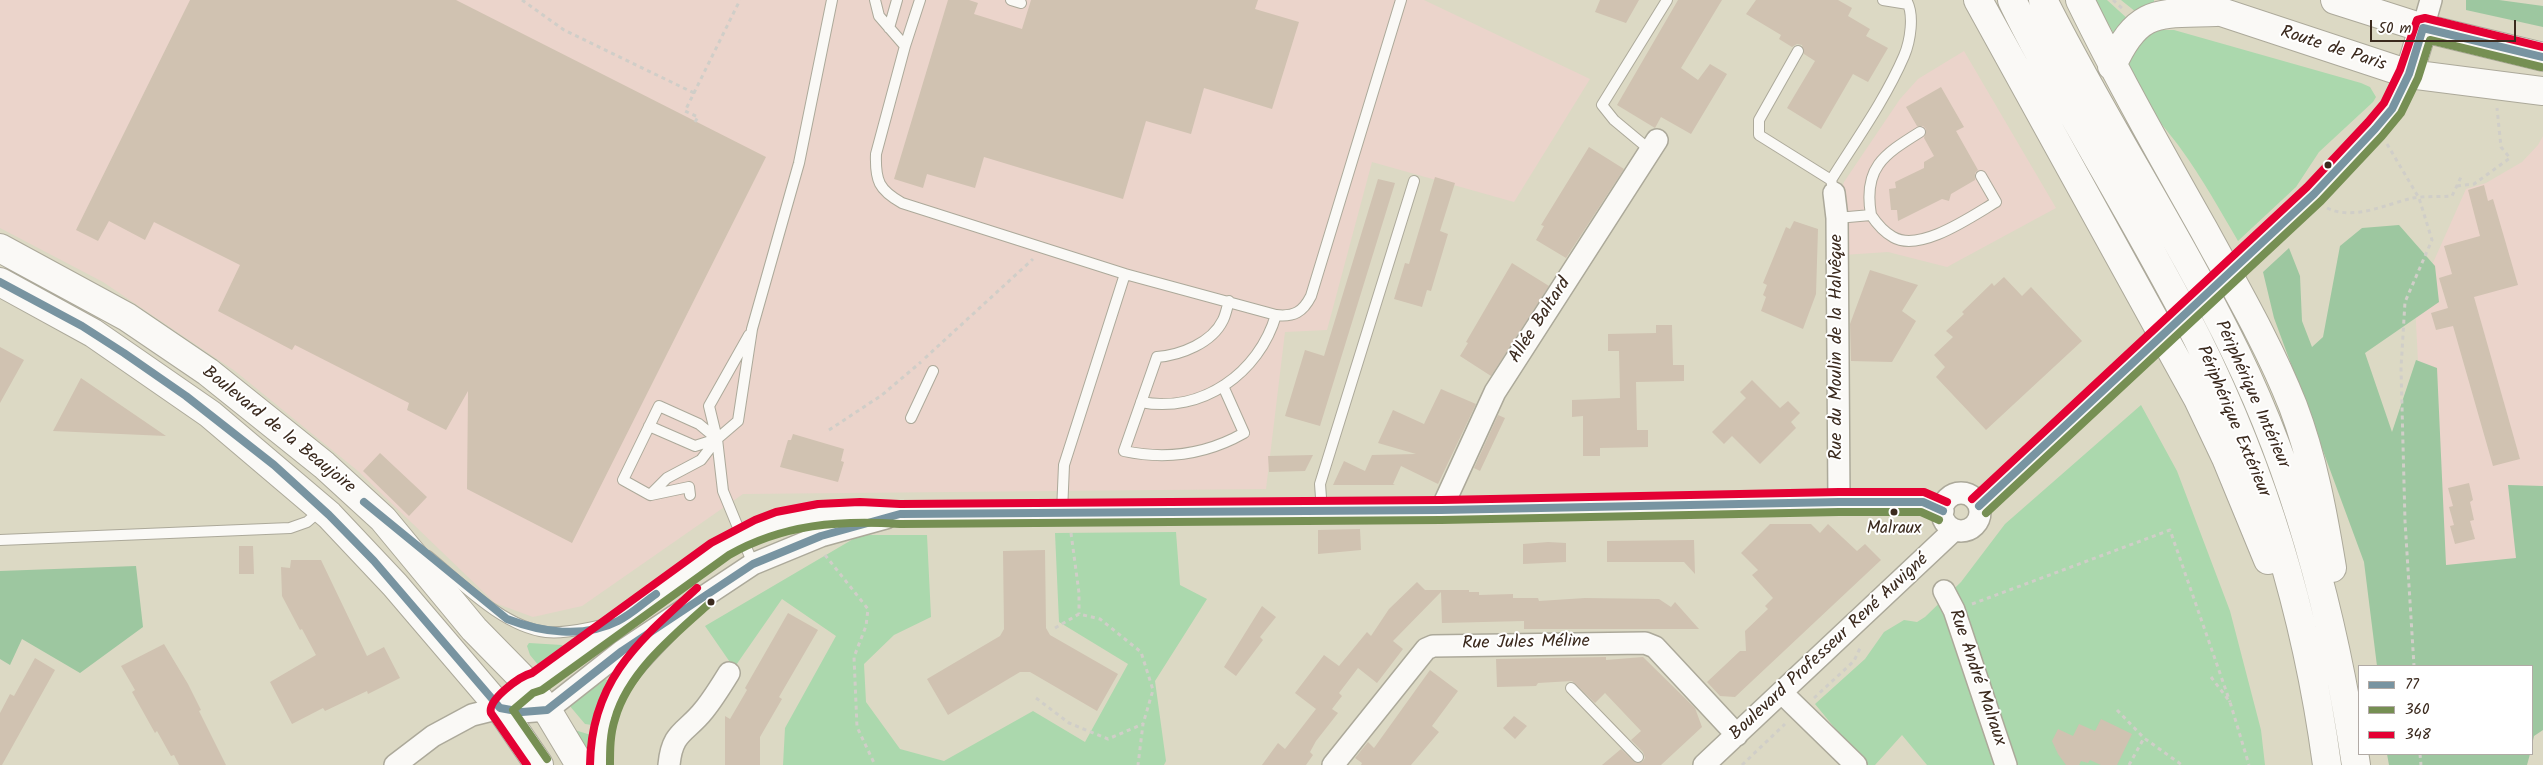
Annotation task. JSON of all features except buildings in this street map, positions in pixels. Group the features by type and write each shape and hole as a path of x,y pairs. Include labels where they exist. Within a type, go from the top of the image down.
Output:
{"main road":[{"name":"Périphérique Extérieur","path":"2012,0 2197,338 2257,476 2291,584 2310,660 2326,765"},
{"name":"Périphérique Intérieur","path":"2043,0 2196,275 2236,354 2266,420 2302,518 2323,591 2345,696 2356,765"},
{"path":"2080,0 2112,66 2240,295 2293,407 2322,507 2332,569 2323,591"},
{"name":"Route de Paris","path":"2186,0 2216,12 2409,74 2543,91"},
{"path":"2334,0 2423,28 2543,57"},
{"path":"1978,1 2198,399 2226,458 2270,565 2291,584"},
{"path":"2112,66 2126,36 2140,23 2151,17 2163,14 2216,12"},
{"path":"2409,74 2423,28"},
{"name":"Boulevard de la Beaujoire","path":"0,248 127,317 208,372 274,422 383,519 474,630 528,684 547,710 580,765"},
{"name":"Boulevard de la Beaujoire","path":"0,282 93,333 210,414 268,461 322,509 395,585 500,708 539,765"}],"street":[{"path":"2423,28 2431,0"},
{"path":"1979,506 2314,194 2392,109 2409,74"},
{"name":"Allée Baltard","path":"1441,510 1495,392 1653,145"},
{"name":"Rue du Moulin de la Halvêque","path":"1833,187 1837,218 1839,502"},
{"path":"1961,493 1972,497 1979,506 1979,518 1976,524 1966,530 1954,530 1945,522 1943,510 1947,500 1961,493"},
{"path":"500,708 528,684 536,682 614,622 741,537 774,524 828,513 865,510 900,514 1441,510 1839,502 1923,502 1943,510"},
{"path":"395,765 453,723 479,712 500,708 522,712 547,710 622,651 753,564 821,536 900,514"},
{"name":"Boulevard Professeur René Auvigné","path":"1704,765 1954,530"},
{"path":"600,765 600,738 610,701 626,675 704,596"},
{"name":"Rue André Malraux","path":"1949,600 2006,765"},
{"name":"Rue Jules Méline","path":"1333,765 1426,649 1433,646 1645,643 1654,648 1737,735"},
{"path":"669,765 670,749 679,734 704,711 729,674"},
{"path":"1782,693 1856,765"}],"lane":[{"path":"650,495 667,478 701,460 717,440 738,421 752,329 798,163 832,0"},
{"path":"875,0 879,16 904,46"},
{"path":"889,28 897,0"},
{"path":"920,0 904,46 876,154 875,171 879,186 888,195 902,203 1126,274 1288,317 1297,314 1306,307 1311,296 1401,0"},
{"path":"1653,145 1614,120 1602,105 1667,0"},
{"path":"1798,51 1759,120 1759,135 1833,187 1904,55 1910,29 1907,2 1883,0"},
{"path":"1920,132 1888,152 1876,166 1868,196 1871,216 1880,227 1894,238 1914,240 1937,235 1996,202 1981,176"},
{"path":"1322,511 1320,484 1414,181"},
{"path":"1837,218 1871,216"},
{"path":"1065,512 1064,464 1126,274"},
{"path":"1223,386 1244,433 1214,447 1192,452 1148,456 1124,451 1157,356 1170,356 1190,349 1209,337 1223,321 1229,301"},
{"path":"1141,402 1155,405 1184,402 1212,393 1236,378 1257,356 1272,331 1276,315"},
{"path":"752,329 708,406 717,440 723,491 753,564"},
{"path":"911,418 933,371"},
{"path":"690,495 689,487 650,495 623,480 659,406 699,424 717,440"},
{"path":"649,426 695,446 717,440"},
{"path":"0,540 290,528 306,522 322,509"},
{"path":"383,519 507,619 547,632 574,631 614,622"},
{"path":"1571,688 1638,757"}],"path":[{"path":"522,0 564,30 694,93"},
{"path":"695,122 698,117 685,111 740,0"},
{"path":"2457,186 2474,184 2510,158 2502,147 2497,108"},
{"path":"2387,144 2419,198 2432,240 2406,302 2401,368 2405,521 2414,665"},
{"path":"2314,194 2326,207 2343,213 2353,213 2419,198 2452,196 2462,175"},
{"path":"828,430 882,395 903,378 1036,257 1040,247"},
{"path":"1065,512 1079,593 1078,614"},
{"path":"1949,600 2060,571 2170,530 2230,702 2249,765"},
{"path":"820,549 868,609 866,626 854,657 854,665 858,727 875,765"},
{"path":"1056,628 1078,614 1100,619 1140,652 1153,690 1143,724 1138,765"},
{"path":"2211,677 2230,702"},
{"path":"1036,698 1069,723 1108,739 1143,724"},
{"path":"2117,710 2144,738 2182,765"},
{"path":"2129,765 2144,738"}],"shaded area":[{"path":"0,0 1424,0 1590,79 1514,202 1372,162 1327,330 1285,332 1266,489 743,494 582,606 533,617 495,603 358,471 235,371 103,282 0,228"},
{"path":"1964,51 2056,208 1947,267 1888,252 1843,255 1840,193 1844,182 1900,99 1918,79"},
{"path":"2543,136 2543,570 2429,577 2415,303 2466,189 2486,183 2522,162 2538,145"}],"green space":[{"path":"2095,0 2107,0 2129,20 2115,36"},
{"path":"2121,0 2154,0 2154,5 2136,12"},
{"path":"2466,0 2499,0 2543,6 2543,27 2466,10"},
{"path":"2143,30 2174,30 2361,83 2370,87 2376,97 2373,102 2319,152 2296,187 2238,241 2211,194 2181,149 2150,110 2132,77 2128,60 2129,55 2132,46"},
{"path":"2399,225 2435,266 2439,302 2365,353 2392,432 2416,360 2437,368 2446,565 2516,558 2508,485 2543,486 2543,730 2534,736 2533,740 2533,665 2377,665 2364,562 2274,318 2263,272 2289,248 2300,276 2302,321 2312,347 2323,337 2340,246 2362,228"},
{"path":"2141,405 2177,471 2230,611 2261,730 2265,765 1927,765 1902,735 1875,765 1865,765 1815,704 1865,659 1884,632 1904,620 1917,622 1925,617 1961,582 2005,524"},
{"path":"1176,532 1180,585 1207,599 1155,681 1166,761 1164,765 783,765 785,728 836,636 782,599 734,668 705,626 860,535 927,535 931,617 894,635 864,664 866,702 900,749 944,761 1033,711 1085,742 1128,664 1059,622 1055,533"},
{"path":"136,566 143,627 80,673 22,639 10,665 0,659 0,571"},
{"path":"529,643 562,645 565,648 539,666 530,655 527,646"},
{"path":"604,679 608,680 609,684 599,701 592,725 585,724 569,705"},
{"path":"568,728 591,735 589,755"},
{"path":"2387,755 2530,755 2527,765 2389,765"}],"transit line":[{"name":"348","path":"1972,499 2307,187 2368,122 2384,103 2400,70 2417,20 2425,18 2543,47"},
{"name":"77","path":"1979,506 2314,194 2375,129 2392,109 2409,74 2423,28 2543,57"},
{"name":"360","path":"1986,513 2321,201 2401,113 2418,78 2430,40 2541,67"},
{"name":"77","path":"0,282 82,326 124,353 186,396 274,465 329,515 374,561 500,708 522,712 547,710 622,651 753,564 821,536 900,514 1441,510 1839,502 1923,502 1943,511"},
{"name":"348","path":"527,765 491,713 491,708 499,695 711,543 755,520 776,512 818,504 860,502 900,504 1441,500 1839,492 1924,492 1947,502"},
{"name":"77","path":"364,502 507,619 520,624 562,632 576,632 605,627 633,612 656,594"},
{"name":"360","path":"547,759 513,710 533,693 542,690 729,555 770,537 812,526 856,523 1441,520 1839,512 1921,512 1939,520"},
{"name":"348","path":"590,765 593,735 599,709 609,686 622,664 656,626 697,588"},
{"name":"360","path":"610,765 613,725 621,702 630,685 654,655 711,602"}],"place":[{"name":"Malraux","path":"1894,512"}]}
